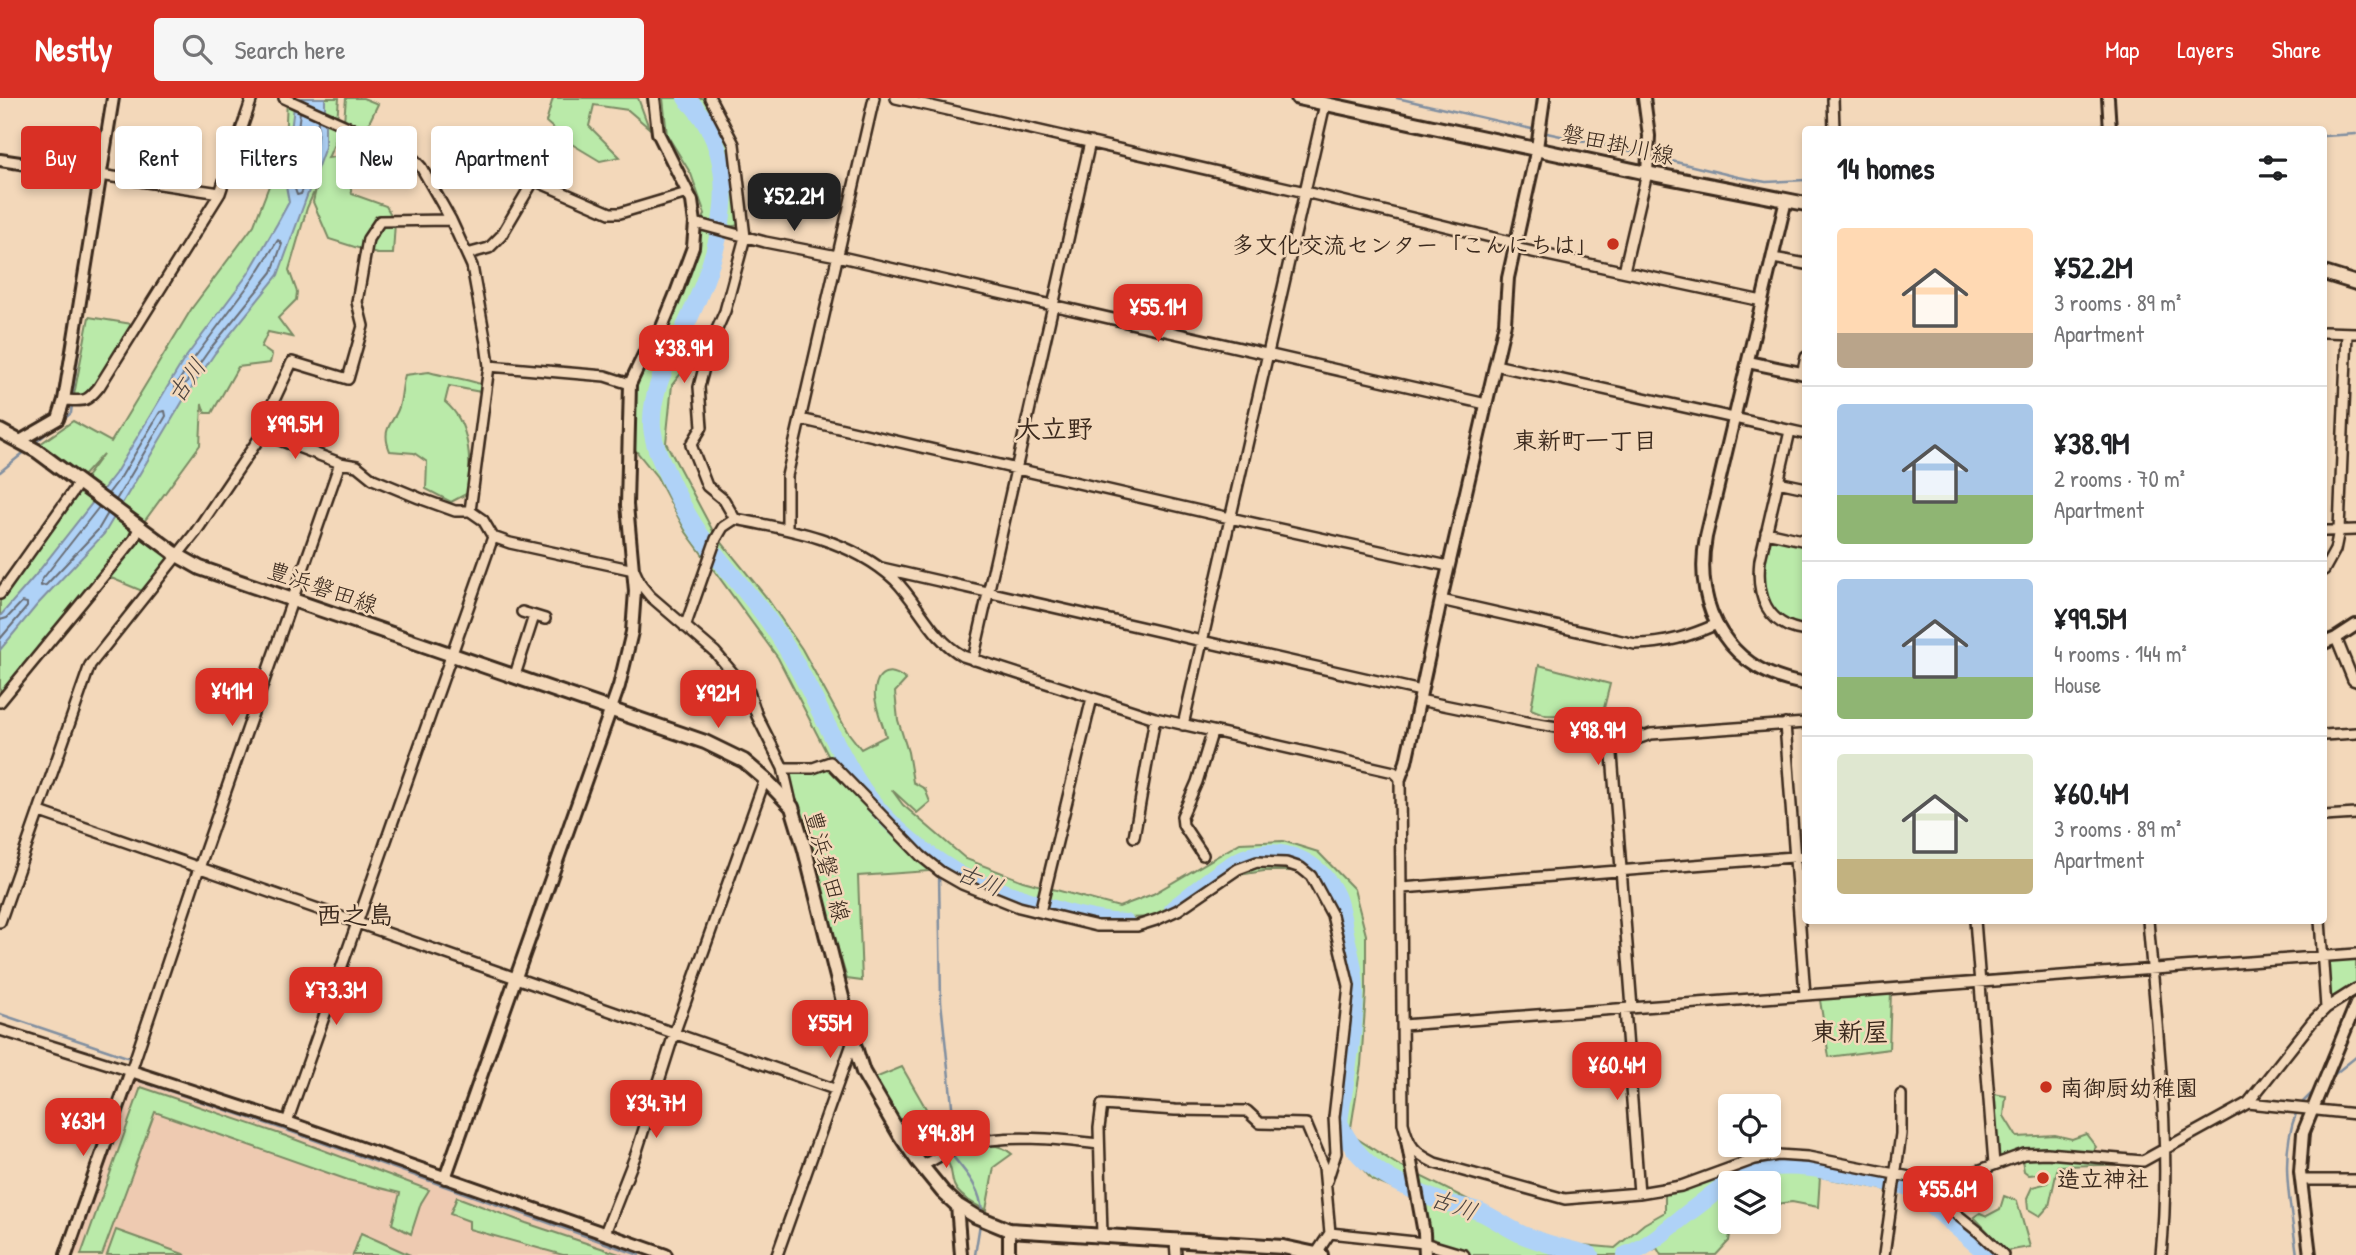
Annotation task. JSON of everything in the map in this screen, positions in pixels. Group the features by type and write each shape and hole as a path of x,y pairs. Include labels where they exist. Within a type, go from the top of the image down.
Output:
{"main road":[{"name":"磐田掛川線","path":"1298,98 1325,104 1347,103 1647,173 1802,203"},
{"path":"2327,274 2356,283"},
{"name":"豊浜磐田線","path":"0,431 27,446 177,555 200,568 705,742 744,761 792,807 863,1072 921,1166 957,1205 975,1216 1009,1230 1283,1247 1319,1254"}],"street":[{"path":"101,169 113,98"},
{"path":"64,400 89,399 99,387 220,193 252,98"},
{"path":"445,1178 619,685 632,632 635,591 627,505 630,384 648,346 662,327 693,247 698,224 687,193 658,133 654,98"},
{"path":"710,98 733,144 745,237 725,311 710,345 699,387 702,427 691,445 707,486 724,500 735,519"},
{"path":"787,528 787,475 874,98"},
{"path":"896,98 1305,192 1515,246 1762,301"},
{"path":"1425,1249 1415,1178 1403,1123 1400,778 1406,762 1448,566 1505,323 1508,278 1537,148 1544,98"},
{"path":"1625,271 1647,173 1649,136 1644,98"},
{"path":"1833,98 1834,126"},
{"path":"2108,98 2110,126"},
{"path":"287,100 410,155 421,167 467,254 481,305 489,366 470,511"},
{"path":"1183,725 1325,104"},
{"path":"973,660 1090,142"},
{"path":"0,160 21,163"},
{"path":"101,175 220,193"},
{"path":"467,254 489,248 501,236 534,180 610,213 620,213 687,193"},
{"path":"27,446 58,419 64,400 98,189"},
{"path":"1786,200 1704,551 1704,585 1710,609 1733,648 1747,662 1773,676 1802,683"},
{"path":"0,922 90,665 195,533 261,433 292,362 348,379 362,326 357,302 368,239 380,221 451,220"},
{"path":"698,224 745,237 1053,304 1486,404"},
{"path":"1773,258 1802,263"},
{"path":"2327,332 2352,333 2339,530 2336,550 2327,565"},
{"path":"1748,362 1802,374"},
{"path":"1495,365 1802,433"},
{"path":"489,366 605,376 630,384"},
{"path":"800,419 1230,519 1448,566"},
{"path":"1790,431 1759,560 1758,579 1760,594 1774,616 1802,630"},
{"path":"261,433 340,463 357,466 373,479 455,511 470,511 483,520 493,537 510,544 634,570"},
{"path":"66,1255 340,463"},
{"path":"1778,482 1802,487"},
{"path":"0,594 79,483"},
{"path":"685,627 723,527 735,519 787,528 848,550 895,580 944,643 962,656 1155,718 1212,733 1378,768 1394,772 1400,778"},
{"path":"0,702 134,538 139,528"},
{"path":"2327,531 2356,530"},
{"path":"1766,532 1802,540"},
{"path":"287,1122 493,537"},
{"path":"877,567 1557,727 1579,724 1606,726 1646,736"},
{"path":"634,570 650,596 715,652 749,692 757,716 783,768 792,807"},
{"path":"1441,600 1635,644 1658,644 1717,624"},
{"path":"522,612 545,619"},
{"path":"515,676 534,616"},
{"path":"2327,642 2356,625"},
{"path":"2336,638 2353,680 2356,681"},
{"path":"1040,912 1092,698"},
{"path":"1133,837 1155,718"},
{"path":"1639,1193 1611,742 1629,743 1646,736 1802,723"},
{"path":"1785,724 1805,995"},
{"path":"1203,855 1183,825 1182,816 1197,782 1212,733"},
{"path":"2327,735 2356,733"},
{"path":"783,768 813,768 830,762 921,856 941,872 971,888 1019,907 1097,926 1137,926 1156,920 1178,909 1238,869 1257,862 1286,863 1301,868 1311,876 1332,915 1349,986 1334,1117 1336,1153 1327,1181"},
{"path":"605,1233 636,1154 674,1034 765,779"},
{"path":"40,812 834,1089"},
{"path":"2327,816 2356,814"},
{"path":"1402,888 1802,856"},
{"path":"1975,924 1994,1164"},
{"path":"2148,924 2166,1150 2166,1207 2161,1255"},
{"path":"2320,924 2326,1008"},
{"path":"1403,1025 2356,954"},
{"path":"1407,1140 1418,1155 1435,1163 1558,1198 1639,1193 1681,1186 1755,1159 1779,1155 1808,1157 1910,1177 1944,1178 1972,1173 2024,1154 2047,1153 2143,1161 2248,1103 2312,1022 2326,1008 2356,989"},
{"path":"2310,1255 2301,1180 2300,1153 2303,1133 2356,1004"},
{"path":"0,1030 287,1122 666,1255"},
{"path":"777,1255 853,1041"},
{"path":"1884,1255 1901,1134 1901,1095"},
{"path":"2248,1103 2356,1114"},
{"path":"1102,1236 1099,1144 1102,1105 1247,1111 1260,1123 1306,1124 1327,1181 1330,1233 1319,1254"},
{"path":"921,1166 964,1145 994,1140 1068,1140 1099,1144"},
{"path":"1910,1177 1979,1232 2003,1255"},
{"path":"2301,1180 2356,1180"},
{"path":"957,1205 961,1255"},
{"path":"1009,1230 1009,1255"},
{"path":"1330,1233 1464,1255"},
{"path":"1175,1241 1176,1255"}],"shaded area":[{"path":"131,1071 665,1255 66,1255"}],"green space":[{"path":"287,98 339,98 335,142 328,158 336,157 336,189 351,189 352,194 386,206 395,222 393,254 377,254 329,239 313,202 316,189 322,189 322,126 286,126"},
{"path":"346,98 363,98 378,104 367,126 344,121"},
{"path":"553,98 638,98 649,128 628,110 594,105 589,126 620,157 600,161 573,145 573,126 551,126 546,122"},
{"path":"663,98 708,98 730,141 741,225 727,227 683,345 693,358 672,385 666,443 714,533 767,598 802,649 847,731 861,749 886,736 875,701 879,678 891,672 906,680 895,692 898,720 908,752 913,782 925,789 930,802 917,813 892,790 903,805 966,859 1023,881 1119,907 1153,894 1240,843 1283,841 1318,852 1354,889 1366,935 1366,994 1361,1065 1350,1134 1398,1165 1527,1229 1572,1244 1615,1248 1644,1224 1665,1212 1665,1193 1718,1174 1718,1234 1730,1234 1729,1241 1716,1255 1661,1255 1657,1248 1642,1255 1462,1255 1424,1243 1418,1199 1372,1180 1335,1136 1349,986 1334,926 1304,871 1264,871 1226,877 1157,917 1094,919 989,895 928,861 938,860 911,846 861,796 930,871 858,876 862,981 847,979 783,768 834,767 778,658 686,532 657,477 629,442 630,413 643,363 663,335 705,214 691,174 667,135"},
{"path":"268,189 315,189 289,270 297,292 296,300 278,318 292,337 268,332 261,347 272,355 270,363 238,367 212,413 205,413 202,404 200,445 138,530 174,559 147,593 104,575 0,701 0,594 103,454 83,476 40,444 73,421 111,442 192,308 254,225"},
{"path":"89,317 132,324 105,371 84,395 74,395"},
{"path":"429,372 480,384 486,393 449,386 445,402 460,421 469,456 468,493 451,502 426,489 427,462 414,453 390,451 387,442 386,435 398,409 405,375"},
{"path":"1765,536 1802,545 1802,626 1784,624 1774,616 1758,581"},
{"path":"1539,665 1610,684 1602,716 1546,715 1531,709"},
{"path":"2356,954 2356,988 2326,1004 2322,955"},
{"path":"1891,992 1889,1049 1829,1057 1819,994"},
{"path":"902,1067 939,1131 942,1147 921,1160 897,1124 875,1078"},
{"path":"141,1087 286,1136 429,1190 421,1203 411,1234 392,1224 400,1193 348,1180 155,1112 102,1255 81,1255"},
{"path":"1988,1093 2006,1096 2004,1116 2017,1137 2055,1135 2072,1139 2086,1134 2096,1147 2092,1152 2049,1150 2141,1164 2058,1166 2049,1206 2040,1216 2028,1209 2027,1198 2032,1187 2048,1183 2048,1173 2029,1175 2024,1171 2022,1160 2028,1154 2012,1153 1994,1161"},
{"path":"953,1143 992,1145 1012,1154 994,1167 986,1210 963,1197 954,1185 945,1157 948,1146"},
{"path":"1782,1155 1895,1174 1893,1191 1820,1177 1818,1207 1792,1202 1781,1203 1781,1171 1726,1171"},
{"path":"2004,1196 2017,1201 2030,1247 2006,1251 1974,1217 1980,1213 1987,1216 2000,1209"},
{"path":"457,1197 622,1255 563,1255 469,1229 469,1221 450,1214"},
{"path":"116,1230 186,1255 107,1255"},
{"path":"361,1233 410,1255 353,1255"}],"water":[{"path":"295,98 325,98 325,147 322,155 322,126 292,126"},
{"path":"287,189 310,189 278,275 215,353 184,399 104,534 37,605 0,650 0,616 115,474 183,361 248,274 289,202"}],"waterway":[{"path":"111,141 119,98"},
{"name":"古川","path":"686,98 706,123 718,151 723,179 723,209 709,269 662,374 652,413 656,447 681,504 701,537 783,642 864,791 901,832 945,866 973,881 1060,911 1126,923"},
{"path":"1397,98 1536,130"},
{"path":"1542,132 1645,154"},
{"path":"2327,136 2356,134"},
{"path":"1651,156 1766,182 1802,180"},
{"path":"72,397 94,248"},
{"path":"62,421 71,413 72,404"},
{"path":"35,443 54,427"},
{"path":"0,472 27,450"},
{"name":"古川","path":"1173,909 1208,881 1247,857 1273,853 1286,855 1299,859 1320,873 1338,901 1354,976 1353,1022 1339,1122 1356,1151 1380,1172 1409,1188 1445,1203 1481,1212 1531,1238 1590,1255"},
{"path":"939,873 941,1002 953,1115 953,1123 942,1134 946,1148"},
{"path":"0,1014 133,1059"},
{"path":"2331,1077 2356,1057"},
{"path":"139,1078 140,1081 639,1255"},
{"path":"2300,1105 2315,1090"},
{"path":"2297,1111 2291,1128 2287,1164 2297,1255"},
{"path":"950,1153 976,1188 982,1214"},
{"name":"古川","path":"1626,1255 1652,1241 1735,1179 1751,1172 1786,1167 1825,1170 1911,1188 1989,1255"},
{"path":"975,1255 980,1224"}],"place":[{"name":"多文化交流センター「こんにちは」","path":"1613,244"},
{"name":"南御厨幼稚園","path":"2046,1087"},
{"name":"造立神社","path":"2043,1178"}],"district":[{"name":"大立野","path":"1054,428"},
{"name":"東新町一丁目","path":"1585,440"},
{"name":"西之島","path":"355,914"},
{"name":"東新屋","path":"1850,1031"}]}
